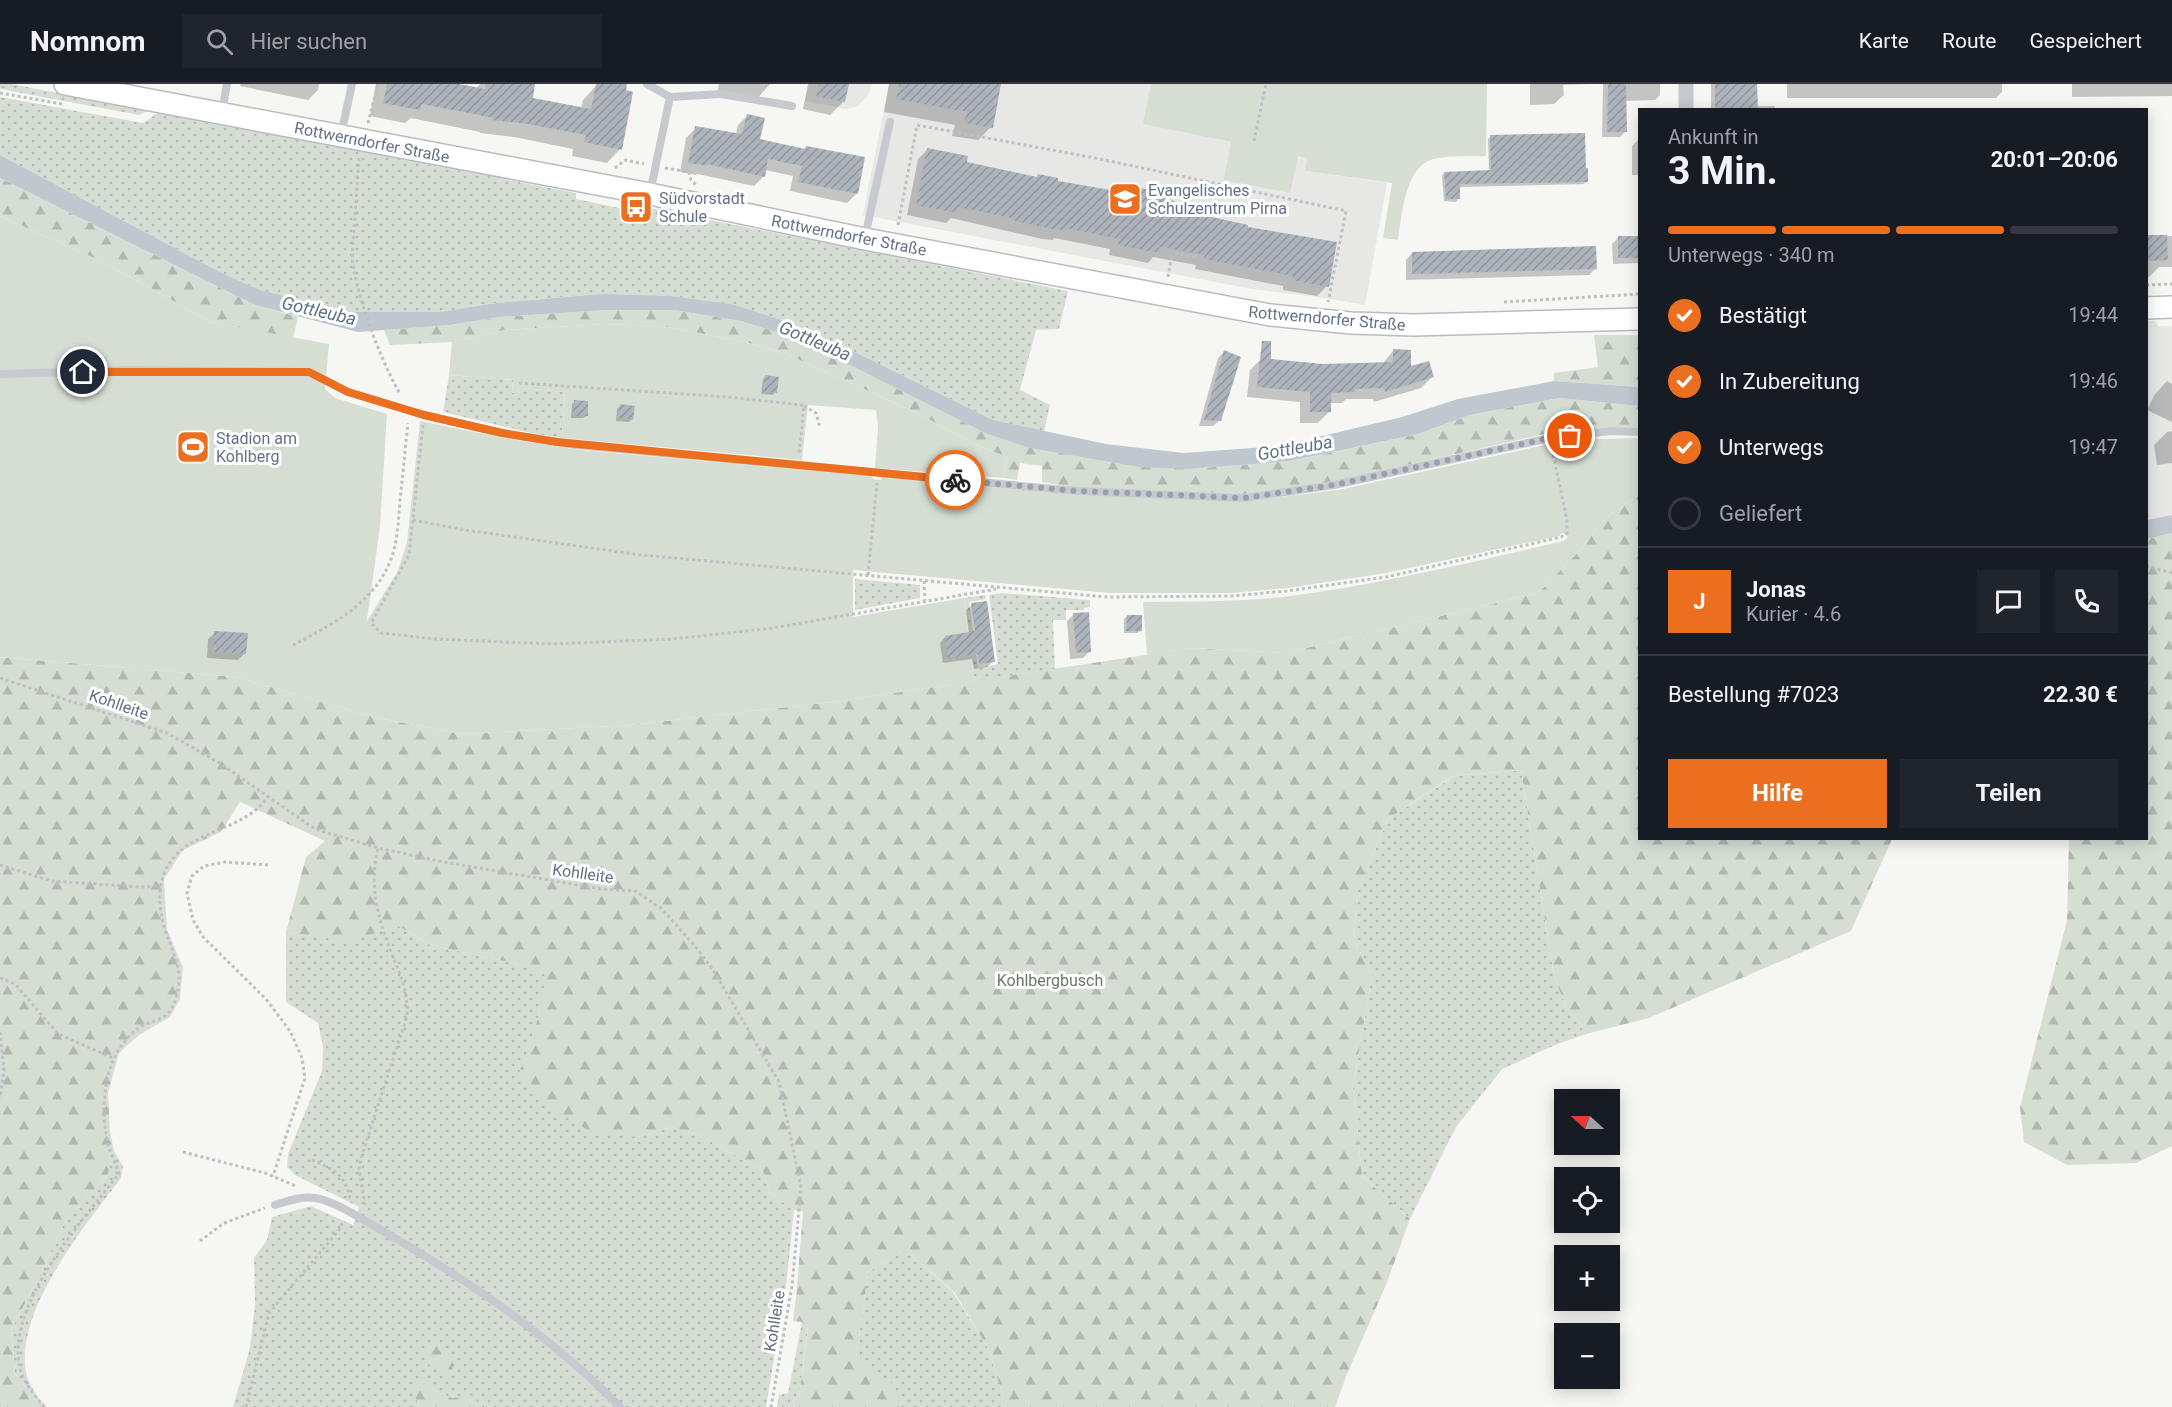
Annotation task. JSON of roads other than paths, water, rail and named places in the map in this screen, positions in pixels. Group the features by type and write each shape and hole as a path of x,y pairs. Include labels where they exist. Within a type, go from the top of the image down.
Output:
{"main road":[{"name":"Rottwerndorfer Straße","path":"65,84 222,114 356,134 865,239 1270,315 1351,323 1414,325 1638,319"},
{"path":"2148,308 2172,307"}],"street":[{"path":"1686,84 1686,108"}],"lane":[{"path":"222,114 227,84"},
{"path":"352,84 356,134"},
{"path":"647,84 670,97 721,94 792,106"},
{"path":"650,194 670,97"},
{"path":"865,239 890,122"},
{"path":"0,374 125,370 309,372 348,392 424,415 502,433 576,445 1077,491 1244,498 1334,485 1550,438 1611,431 1638,432"},
{"path":"275,1205 298,1198 316,1198 362,1219 466,1282 570,1361 620,1407"}],"water":[{"name":"Gottleuba","path":"0,155 220,272 260,290 352,312 439,312 496,303 601,294 668,296 732,304 779,319 861,355 993,420 1106,444 1184,453 1280,446 1402,417 1458,399 1554,381 1638,387 1638,406 1559,398 1470,415 1418,434 1290,461 1189,469 1139,467 1030,448 985,433 858,369 776,332 741,321 674,310 606,310 500,317 450,325 358,332 255,305 0,178"},
{"path":"2172,515 2172,533 2148,539 2148,520"}],"place":[{"name":"Evangelisches Schulzentrum Pirna","path":"1125,199"},
{"name":"Südvorstadt Schule","path":"636,207"},
{"name":"Stadion am Kohlberg","path":"193,447"}],"park label":[{"name":"Kohlbergbusch","path":"1050,980"}]}
